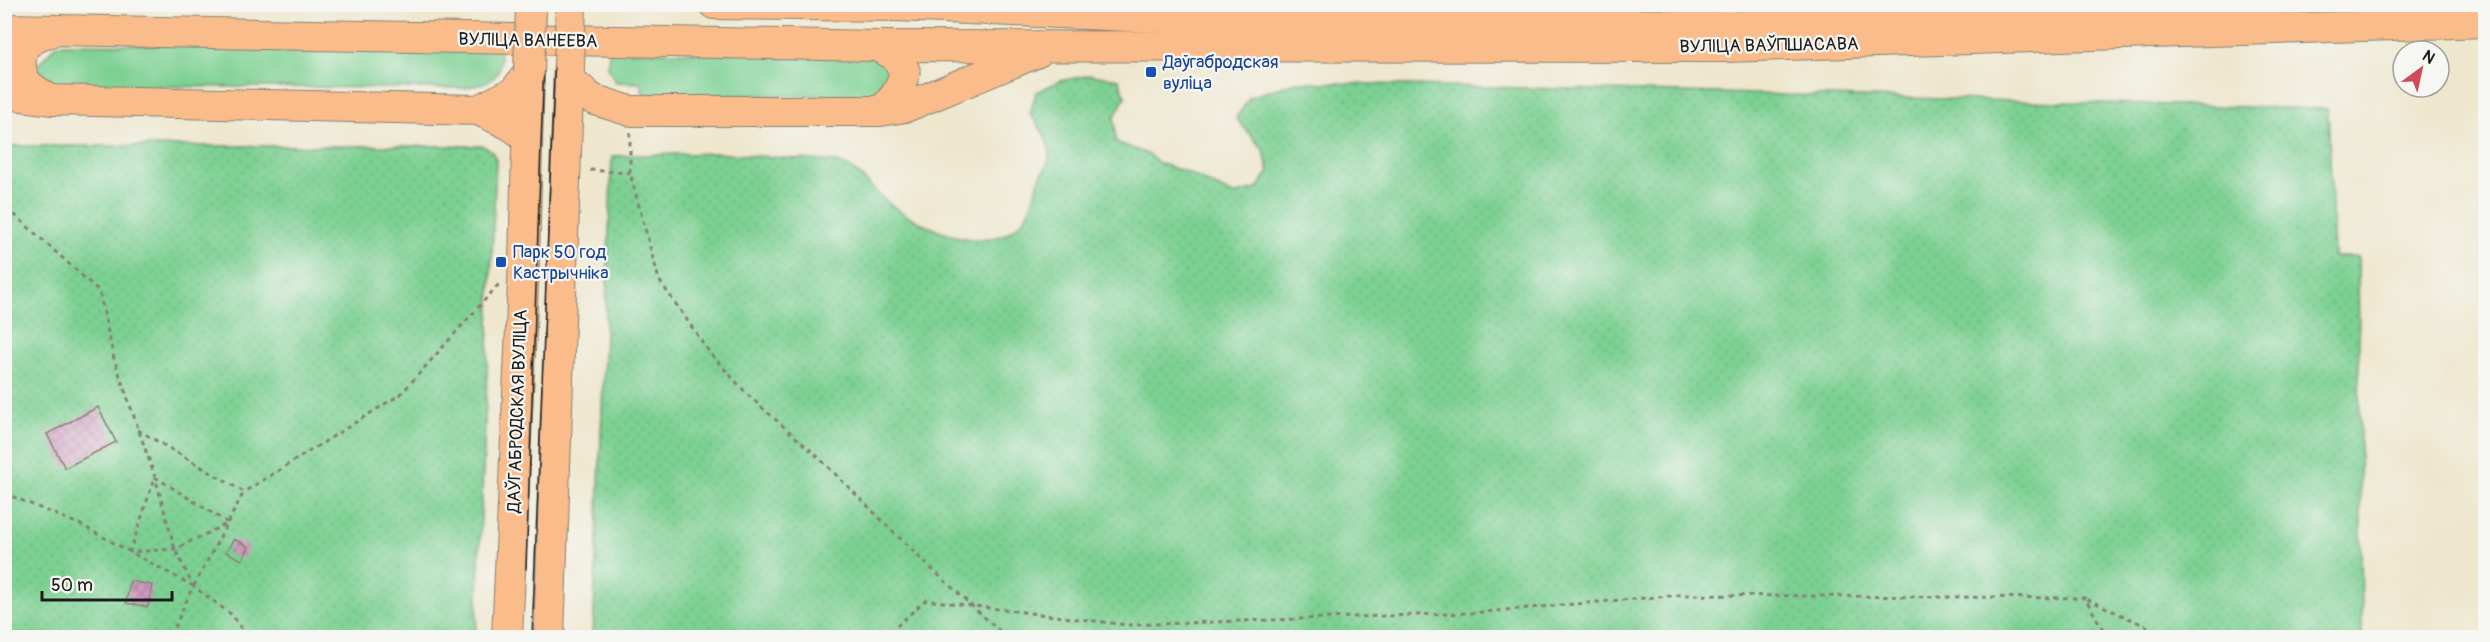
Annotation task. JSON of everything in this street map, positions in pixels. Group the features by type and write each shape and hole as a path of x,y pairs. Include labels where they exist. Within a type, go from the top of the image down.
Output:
{"main road":[{"name":"ДАЎГАБРОДСКАЯ ВУЛІЦА","path":"507,638 531,4"},
{"path":"549,638 571,4"},
{"path":"714,4 1088,9"},
{"name":"ВУЛІЦА ВАЎПШАСАВА","path":"1724,26 2273,4"},
{"name":"ВУЛІЦА ВАЎПШАСАВА","path":"1088,9 1129,16 1294,11 1435,23"},
{"name":"ВУЛІЦА ВАЎПШАСАВА","path":"1052,46 1435,23 1724,26 2486,22"},
{"name":"ВУЛІЦА ВАНЕЕВА","path":"4,29 877,46 1052,46"},
{"path":"51,100 27,84 20,61 27,43 54,30"},
{"path":"877,46 894,55 901,62 905,71 892,102 880,111"},
{"path":"566,141 579,129 596,120 880,111 906,107 1052,46"},
{"path":"478,110 514,92 529,72"},
{"path":"569,72 592,99 630,120"},
{"path":"4,90 14,95 51,100 478,110 510,125 527,137"}],"path":[{"path":"630,120 630,173 659,280 710,353 749,396 817,456 874,514 1007,638"},
{"path":"590,170 630,173"},
{"path":"4,200 6,207 99,291 114,359 155,477 175,549 194,586"},
{"path":"170,638 194,586 244,492 401,394 500,282"},
{"path":"138,430 244,492"},
{"path":"155,477 228,523"},
{"path":"130,552 155,477"},
{"path":"4,493 81,525 194,586 232,615 248,638"},
{"path":"130,552 175,549 228,523"},
{"path":"883,638 926,600 1127,625 1471,612 1680,595 2085,598 2172,638"},
{"path":"2085,598 2108,638"}],"green space":[{"path":"57,44 499,47 500,66 498,72 489,81 464,88 58,86 35,68"},
{"path":"609,51 880,56 894,68 881,97 643,94 641,83 616,82 608,68"},
{"path":"1090,75 1119,79 1125,97 1114,118 1116,142 1147,154 1161,164 1186,172 1233,195 1256,189 1269,172 1264,151 1236,118 1250,97 1296,82 2328,109 2334,257 2358,257 2362,637 593,637 612,156 717,153 838,162 852,169 901,212 936,230 974,239 993,238 1010,232 1024,219 1048,162 1047,141 1030,114 1036,92 1060,81"},
{"path":"4,146 483,146 492,151 496,160 476,637 5,637"}],"building":[{"path":"98,407 116,442 65,468 47,434"},
{"path":"234,539 249,547 242,560 226,552"},
{"path":"130,581 152,585 148,607 126,603"}],"tram line":[{"path":"526,569 546,4"},
{"path":"532,638 557,4"}],"place":[{"name":"Даўгабродская вуліца","path":"1151,72"},
{"name":"Парк 50 год Кастрычніка","path":"501,262"}]}
